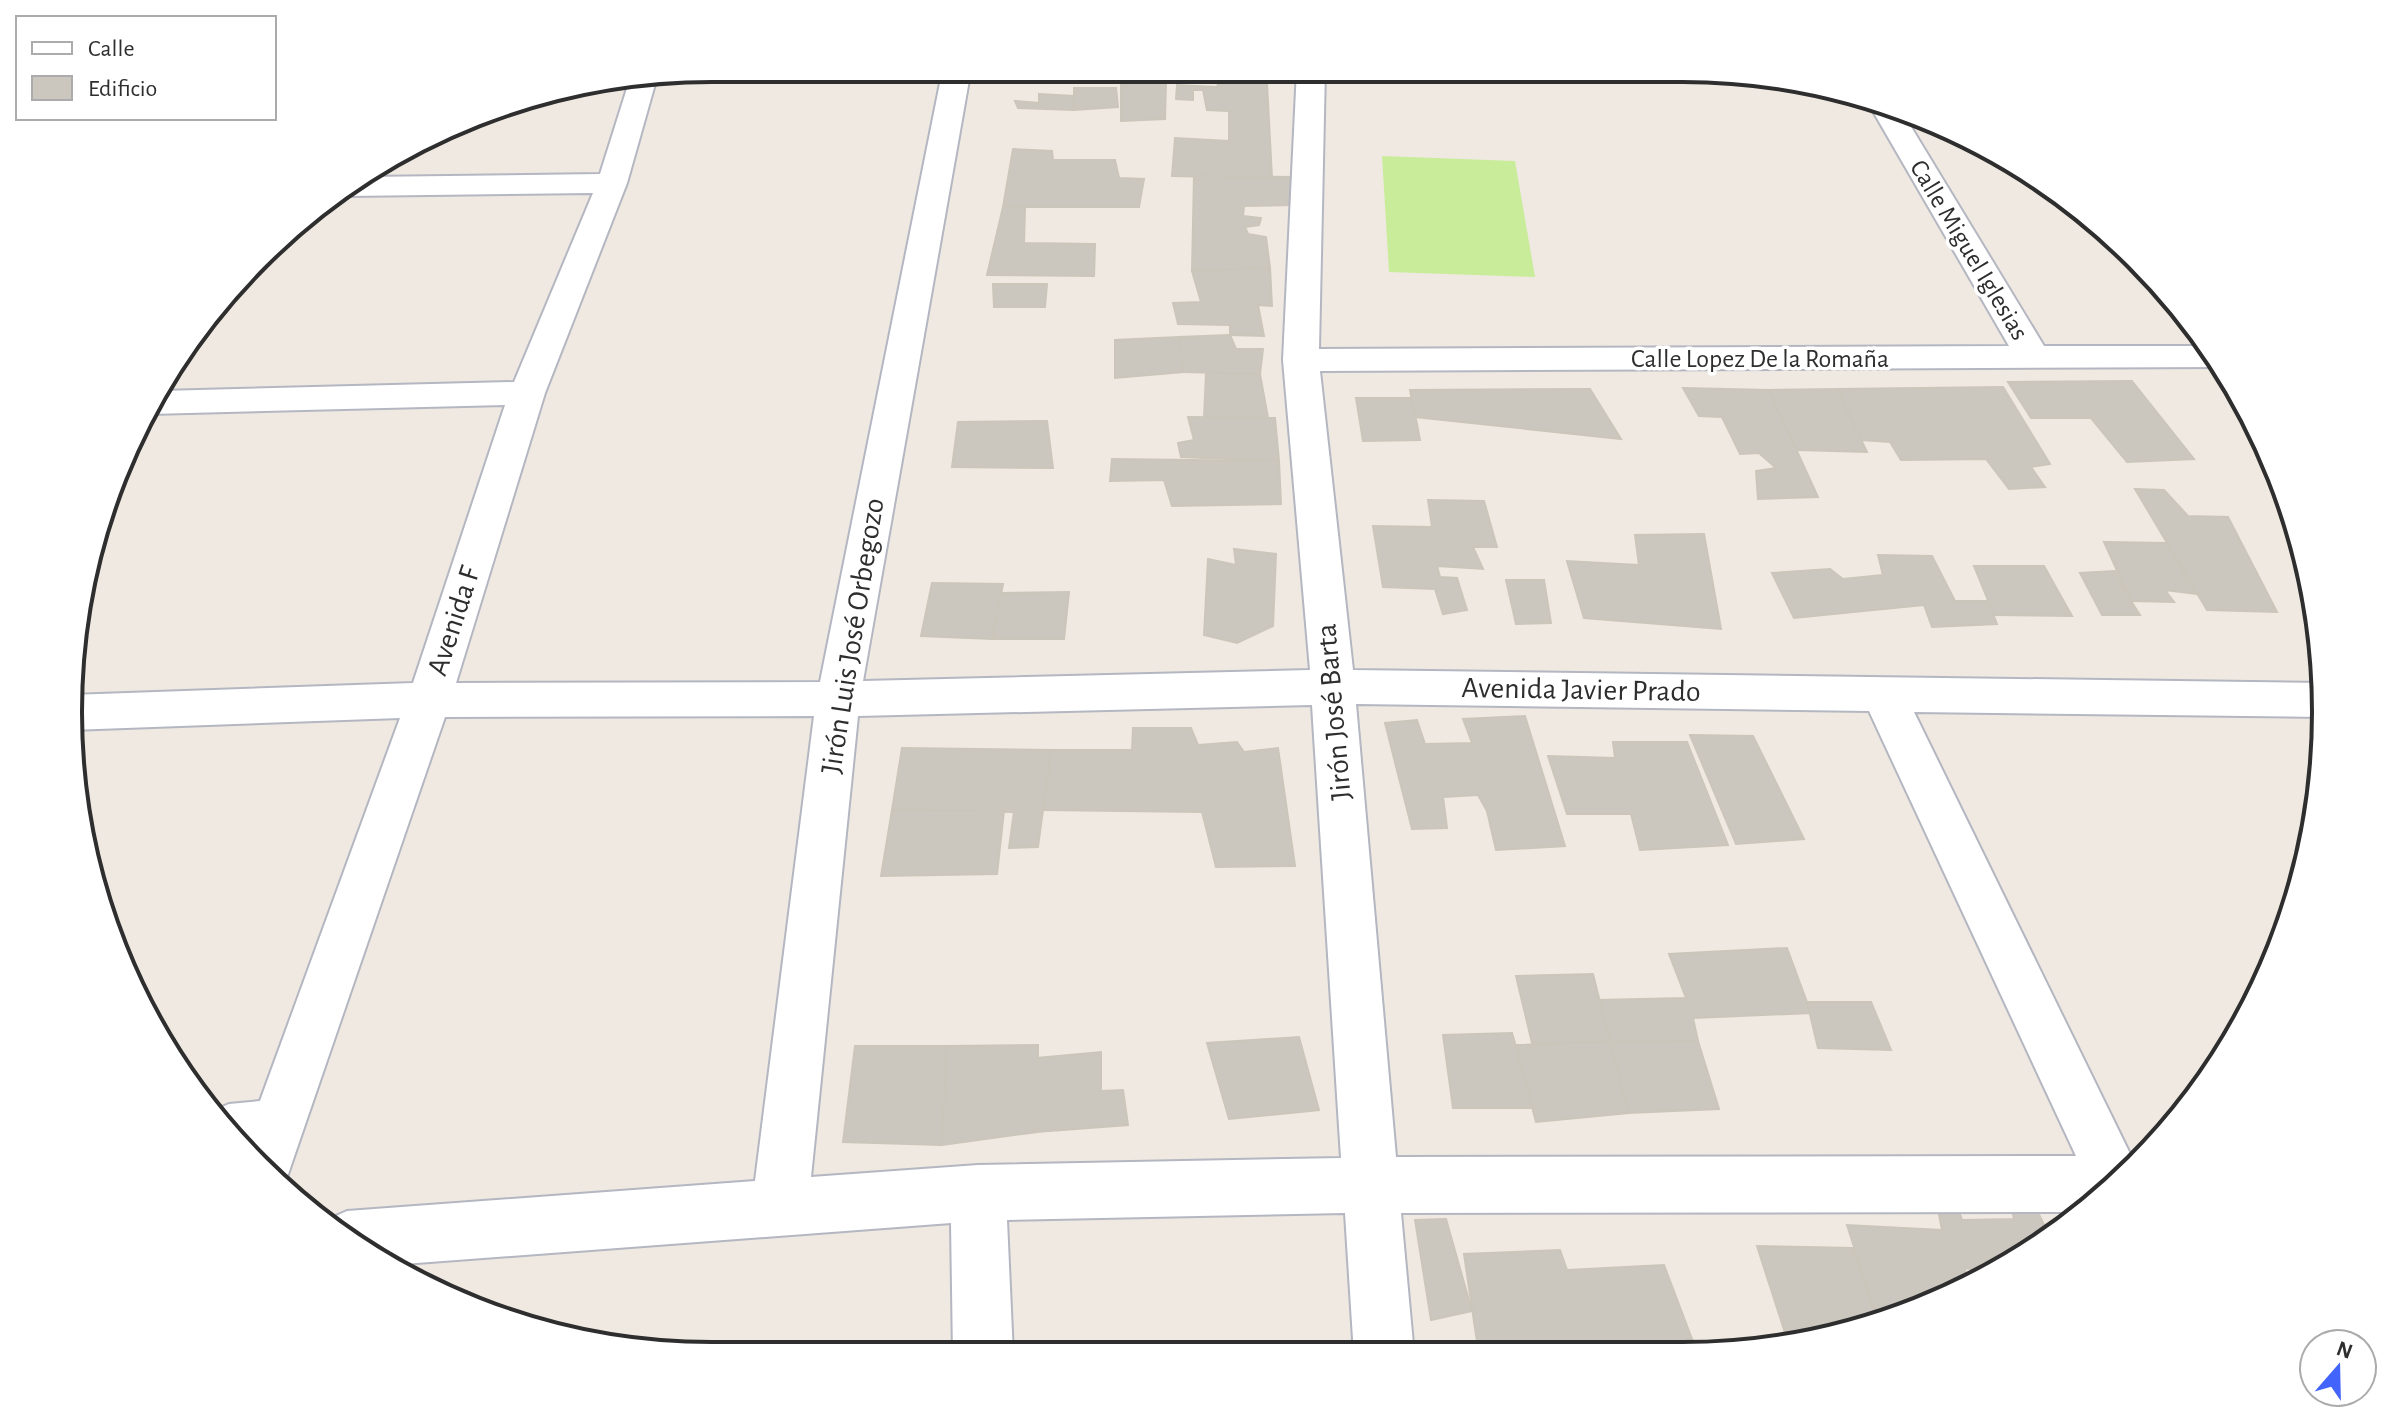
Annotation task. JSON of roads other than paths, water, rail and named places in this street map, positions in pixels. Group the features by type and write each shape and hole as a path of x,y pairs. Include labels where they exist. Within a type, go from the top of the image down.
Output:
{"street":[{"name":"Jirón Luis José Orbegozo","path":"780,1208 838,699 955,82"},
{"name":"Jirón José Barta","path":"1311,82 1301,360 1333,687 1383,1342"},
{"name":"Avenida F","path":"257,1141 429,700 527,393 612,183 642,86"},
{"name":"Calle Miguel Iglesias","path":"1891,117 2033,357"},
{"path":"364,187 612,183"},
{"name":"Calle Lopez De la Romaña","path":"1301,360 2202,357"},
{"path":"163,403 527,393"},
{"name":"Avenida Javier Prado","path":"82,712 429,700 838,699 1333,687 2312,700"},
{"path":"1883,694 2112,1172"},
{"path":"366,1239 978,1193 1370,1185 2100,1183"},
{"path":"978,1193 983,1342"}]}
